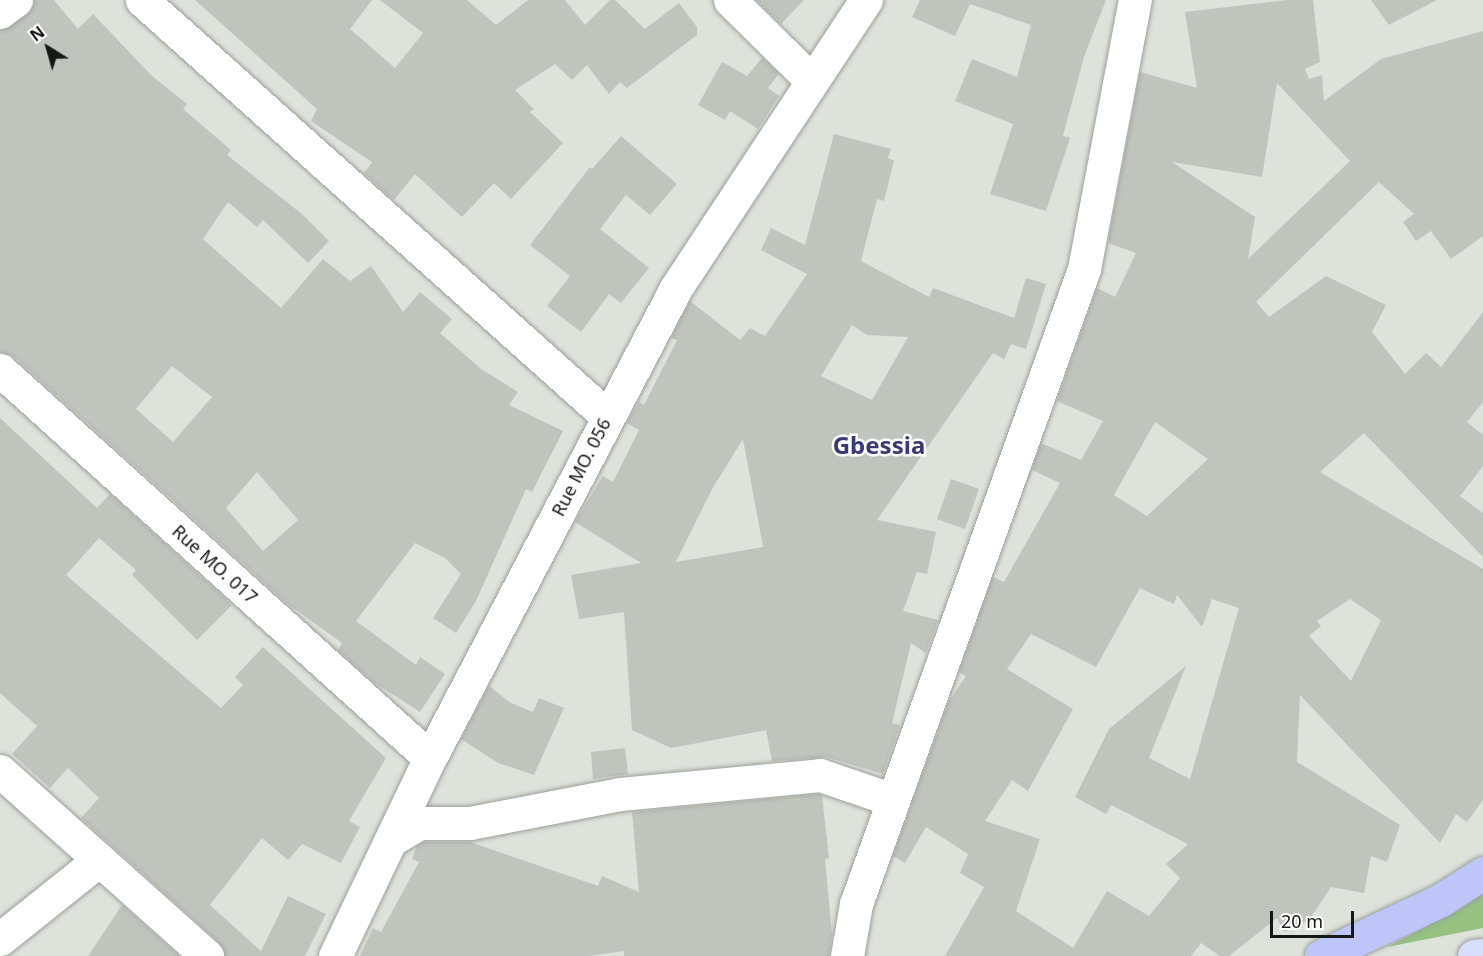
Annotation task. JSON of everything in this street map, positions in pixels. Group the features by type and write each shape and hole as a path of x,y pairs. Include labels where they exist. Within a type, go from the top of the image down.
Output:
{"highway":[{"path":"1321,956 1441,900 1483,873"}],"main road":[{"path":"1474,956 1483,955"}],"street":[{"path":"0,12 16,0"},
{"path":"142,0 607,416"},
{"path":"730,0 811,80"},
{"name":"Rue MO. 056","path":"335,956 394,838 430,758 676,288 811,80 866,0"},
{"path":"848,956 856,904 1084,269 1135,0"},
{"name":"Rue MO. 017","path":"0,370 430,758"},
{"path":"0,771 207,956"},
{"path":"394,838 419,823 470,823 620,794 820,775 893,800"},
{"path":"0,939 99,860"}],"green space":[{"path":"1483,894 1483,928 1387,947 1416,932"}],"building":[{"path":"34,0 54,0 78,29 93,14 152,76 187,104 183,109 231,150 227,155 302,214 329,241 308,263 263,220 257,227 228,202 203,239 281,308 323,259 350,281 371,266 403,312 420,292 452,319 440,333 481,369 518,392 509,405 563,431 532,492 526,489 476,601 456,633 433,618 461,574 445,558 415,543 356,621 416,665 420,657 445,674 420,712 375,683 338,650 342,643 289,605 13,356 0,352 0,30 27,15","holes":["172,366 212,397 173,442 136,409","257,472 298,520 263,551 226,508"]},
{"path":"195,0 372,0 350,29 395,68 423,33 380,0 467,0 496,25 528,0 565,0 585,25 610,0 615,0 645,29 679,3 697,27 697,35 627,88 620,82 609,94 587,65 572,80 555,64 515,90 534,109 530,112 563,143 511,199 494,183 462,217 415,174 394,200 389,196 364,173 372,162 311,121 317,109"},
{"path":"757,0 804,0 781,24"},
{"path":"920,0 1106,0 1084,57 1063,136 1070,138 1046,211 990,194 1013,124 955,101 972,59 1017,77 1031,25 970,4 955,36 912,17"},
{"path":"1287,0 1313,0 1320,62 1305,69 1309,79 1322,75 1324,101 1381,59 1483,31 1483,236 1451,259 1431,231 1416,241 1403,222 1414,214 1379,182 1256,302 1269,317 1326,276 1386,305 1372,332 1405,374 1426,353 1441,367 1483,312 1483,402 1467,422 1483,435 1483,466 1460,496 1483,513 1483,557 1364,433 1320,472 1483,569 1483,800 1467,822 1456,814 1440,843 1300,695 1297,762 1400,825 1387,862 1371,856 1364,893 1331,887 1309,920 1284,932 1277,918 1229,956 1220,956 1201,943 1191,956 945,956 984,887 960,873 968,854 926,827 905,863 893,856 949,701 966,676 959,672 993,577 1004,582 1060,483 1032,470 1041,443 1081,460 1103,421 1057,401 1097,288 1115,297 1136,253 1108,243 1140,72 1197,88 1185,12","holes":["1277,83 1350,161 1248,259 1255,217 1172,162 1262,177","1155,422 1208,459 1147,516 1114,495","1140,588 1174,604 1177,595 1202,627 1212,599 1239,608 1190,779 1149,758 1186,666 1109,729 1075,797 1106,814 1111,805 1188,844 1166,864 1180,878 1149,916 1107,891 1073,948 1016,911 1040,839 985,821 1012,780 1028,791 1073,709 1007,669 1031,634 1096,667","1350,599 1381,620 1351,681 1309,636 1321,626 1317,621"]},
{"path":"1371,0 1437,0 1389,25"},
{"path":"762,58 779,74 768,88 779,96 758,129 730,111 725,120 698,105 722,62 747,76"},
{"path":"834,134 891,149 888,158 894,161 884,201 877,199 861,261 929,297 933,288 1014,318 1026,278 1046,284 1026,349 1011,344 1004,359 993,353 877,520 936,532 927,574 917,572 903,611 938,620 926,653 911,643 892,723 900,725 883,774 826,757 772,761 766,730 671,748 632,730 624,612 579,619 571,575 641,563 575,522 603,476 613,482 639,430 627,423 639,402 644,405 677,340 671,338 690,301 740,340 750,328 765,336 807,274 761,250 771,228 805,245","holes":["852,325 867,335 908,337 872,400 821,376","743,439 763,547 676,562 712,489"]},
{"path":"621,136 677,184 650,215 626,195 600,229 649,268 621,303 609,294 581,332 547,306 570,276 530,245 590,167 592,169"},
{"path":"0,418 97,508 110,494 232,605 197,640 132,575 136,570 99,538 66,575 221,708 243,685 235,677 263,647 386,758 349,821 360,827 341,863 302,844 288,860 262,838 210,905 261,951 288,896 326,914 305,956 225,956 219,942 81,818 99,798 68,768 50,788 12,754 37,726 0,693"},
{"path":"951,479 979,489 965,529 937,519"},
{"path":"489,686 511,703 533,712 539,698 564,708 534,775 498,763 461,739"},
{"path":"625,748 628,774 593,779 591,752"},
{"path":"818,794 822,796 829,858 825,859 832,934 829,956 624,956 624,951 589,956 360,956 373,928 381,932 419,862 412,859 417,846 424,842 470,842 598,886 602,876 639,892 632,812"},
{"path":"122,905 179,956 88,956"}],"district":[{"name":"Gbessia","path":"879,445"}]}
